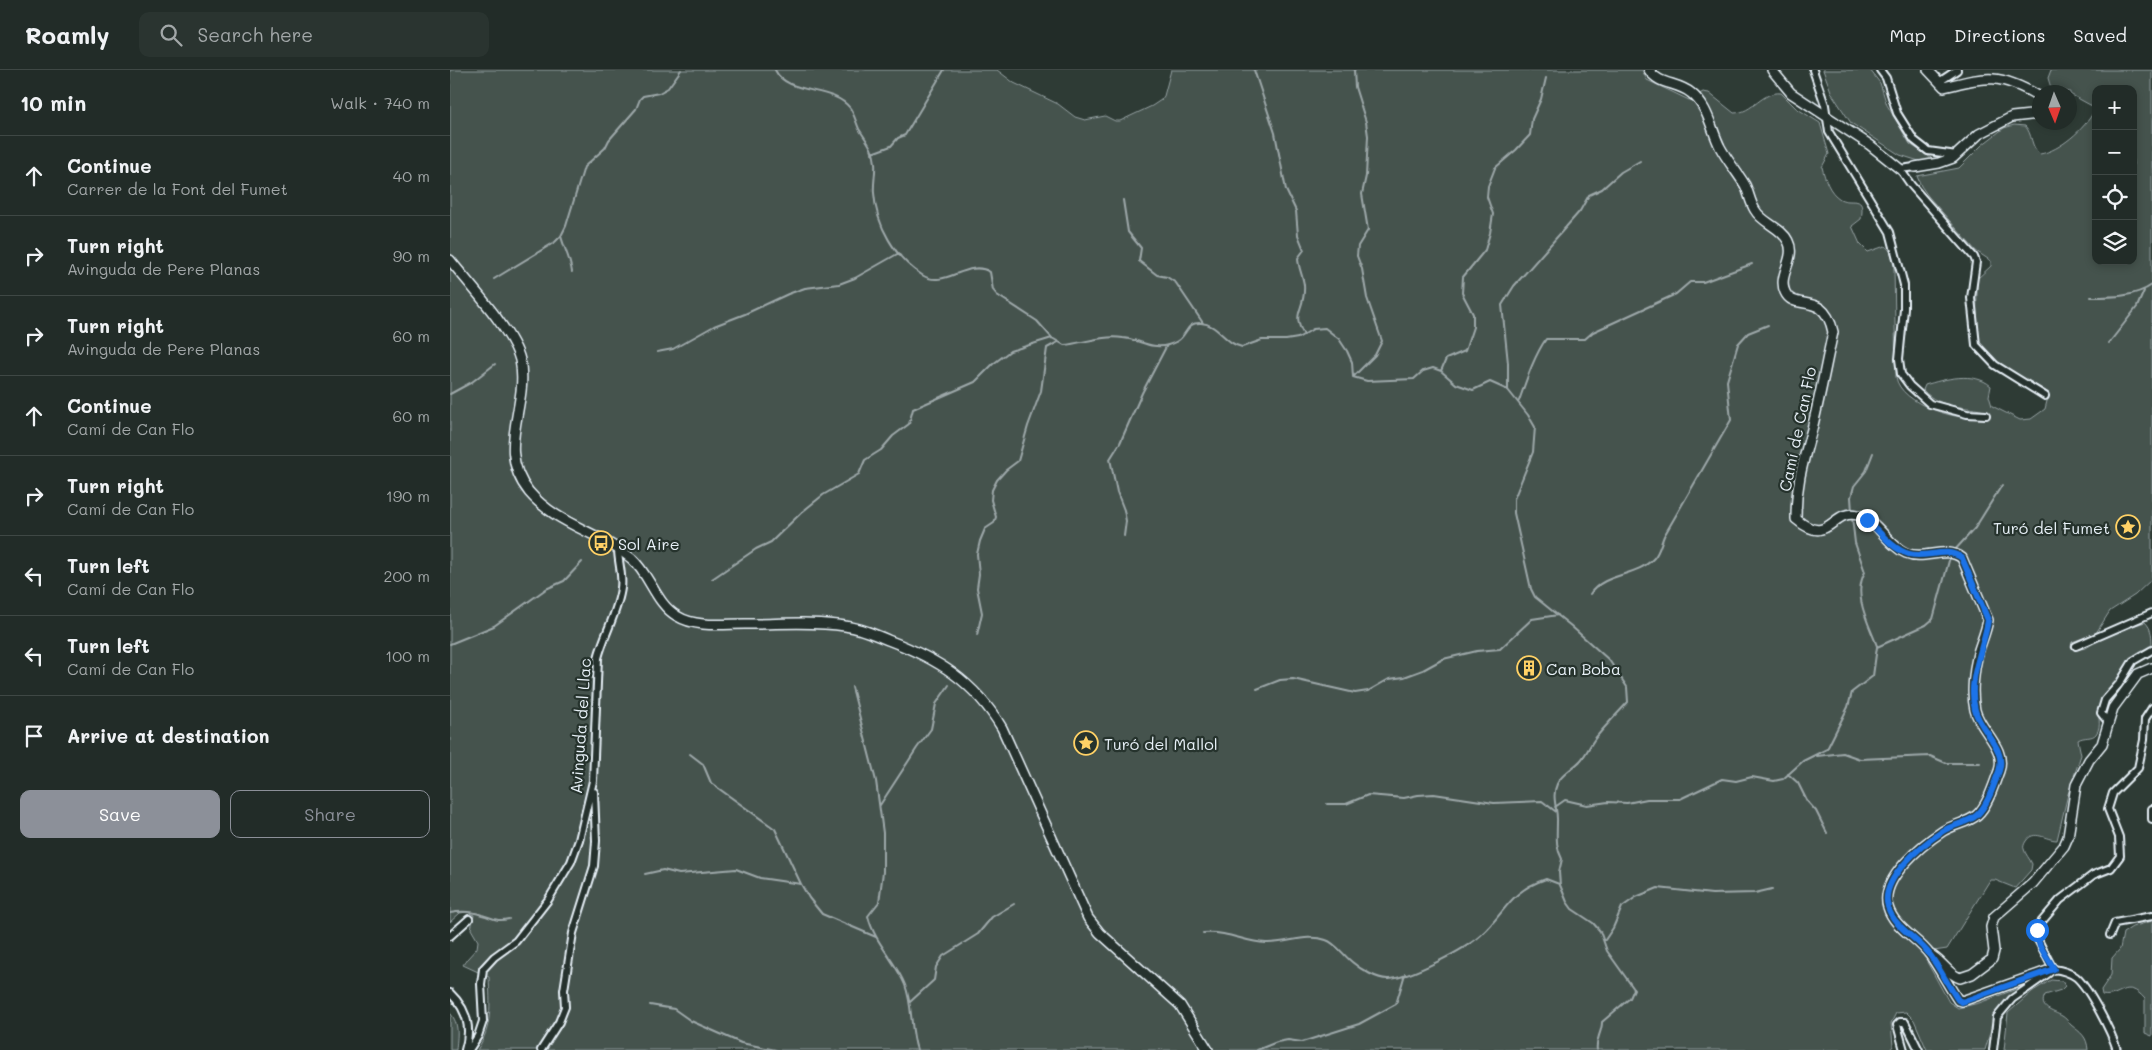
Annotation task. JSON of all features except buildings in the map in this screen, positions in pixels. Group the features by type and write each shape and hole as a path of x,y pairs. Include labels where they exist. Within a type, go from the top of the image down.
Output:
{"street":[{"name":"Camí de Can Flo","path":"1649,70 1655,78 1678,86 1692,93 1697,99 1710,121 1719,145 1746,187 1756,212 1787,238 1790,244 1790,258 1783,285 1785,294 1791,299 1815,304 1822,308 1828,314 1831,321 1833,332 1812,428 1799,475 1796,519 1806,527 1814,530 1822,529 1842,516 1858,515 1867,520 1896,548 1906,554 1916,556 1946,552 1956,554 1962,558 1988,620 1977,660 1973,698 1978,719 2001,758 2000,769 1986,803 1978,814 1943,831 1921,848 1897,872 1886,900 1891,914 1898,924 1929,954"},
{"path":"1772,70 1791,93 1825,113 1900,169 1911,185 1974,257 1976,267 1972,279 1971,298 1976,345 1995,365 2045,396"},
{"path":"1813,70 1825,104 1829,132 1890,232 1904,285 1904,309 1899,360 1901,374 1910,386 1930,404 1967,414 1986,415"},
{"path":"1880,70 1886,78 1898,113 1914,140 1928,151 1957,155"},
{"path":"1928,70 1944,87 1969,80 1994,77 2012,81 2032,92"},
{"path":"1939,82 1957,70"},
{"path":"1900,169 1939,163 1957,155 1979,134 1996,124 2012,117 2032,115"},
{"path":"450,260 514,343 519,355 521,383 513,445 514,462 522,480 534,496 554,514 618,549 643,571 668,610 686,620 712,624 827,624 853,627 923,654 960,677 984,701 1002,728 1088,918 1100,933 1172,996 1188,1016 1208,1050"},
{"name":"Avinguda del Llac","path":"469,1050 478,1036 482,1021 481,984 483,969 494,957 516,941 548,900 571,862 583,826 593,781 598,658 622,585 618,563 618,549"},
{"path":"2076,646 2152,612"},
{"path":"2108,722 2101,713 2105,700 2119,684 2133,661 2152,650"},
{"path":"1929,954 1939,959 1949,973 1960,978 1972,974 1992,960 1994,952 1991,927 1994,916 2034,883 2064,846 2068,837 2076,785 2089,760 2102,744 2113,708 2138,674 2152,668"},
{"path":"2054,969 2036,936 2038,926 2060,900 2093,875 2111,868 2120,856 2119,838 2108,810 2113,793 2138,768 2144,740 2145,719 2152,708"},
{"path":"541,1050 559,1022 565,1007 564,990 573,933 594,866 596,841 593,781"},
{"path":"2152,809 2152,820"},
{"path":"2110,935 2115,923 2152,916"},
{"path":"450,936 468,919"},
{"path":"1929,954 1958,1000 1962,1002 2054,969 2070,974 2082,985 2101,1016 2117,1050"},
{"path":"1993,1050 1997,1017 2012,999 2054,969"},
{"path":"450,993 457,999 467,1018 468,1028 465,1050"},
{"path":"1904,1050 1897,1025 1900,1022 1905,1022 1908,1026 1919,1050"}],"shaded area":[{"path":"450,70 997,70 1014,83 1058,104 1075,117 1085,120 1105,116 1115,121 1120,121 1161,100 1164,96 1171,70 1642,70 1647,80 1689,100 1703,92 1709,93 1734,113 1747,110 1768,95 1781,93 1796,108 1820,123 1829,154 1822,167 1828,185 1840,199 1857,202 1862,206 1861,219 1852,226 1860,244 1868,252 1885,246 1891,253 1894,269 1896,377 1900,387 1908,396 1934,410 1962,417 1975,418 1986,417 1988,412 1946,404 1938,401 1923,390 1925,385 1959,378 1984,381 1991,386 1989,396 1992,406 2020,420 2031,419 2045,409 2049,393 2006,368 1984,351 1978,337 1977,327 1977,279 1991,266 1991,261 1976,251 1928,196 1917,176 1959,168 1982,145 2004,128 2014,125 2025,126 2037,151 2040,154 2047,152 2071,138 2092,114 2092,265 2137,265 2137,85 2092,85 2092,106 2077,98 2077,85 2050,85 2048,78 2051,70 2152,70 2152,579 2135,595 2110,611 2096,633 2072,642 2071,647 2075,650 2086,648 2108,634 2145,622 2152,637 2152,647 2133,657 2116,683 2103,698 2099,708 2099,727 2096,734 2078,740 2081,755 2068,794 2057,840 2036,835 2029,838 2025,842 2024,847 2025,853 2032,864 2031,870 2015,888 1995,880 1990,880 1947,949 1934,951 1927,962 1949,1002 1958,1008 1979,1003 2022,987 2009,997 1995,1015 1985,1050 1927,1050 1914,1020 1906,1012 1896,1013 1891,1023 1893,1046 1890,1050 477,1050 488,1024 490,1006 489,977 463,965 477,948 478,941 471,929 474,915 467,912 460,913 450,922"},
{"path":"1823,70 1870,70 1880,83 1887,105 1910,144 1934,160 1922,162 1900,155 1851,123 1832,94"},
{"path":"2152,921 2152,1036 2145,1033 2145,999 2133,990 2128,989 2114,994 2102,995 2101,990 2111,975 2112,958 2120,949 2123,933 2132,927"},
{"path":"2051,980 2062,981 2065,986 2061,990 2045,995 2043,1003 2048,1009 2063,1017 2081,1033 2085,1038 2088,1050 2004,1050 2008,1013 2033,991"},
{"path":"450,1013 457,1026 456,1050 450,1050"}],"waterway":[{"path":"572,272 561,236 566,226 584,167 605,148 609,140 636,109 640,99 643,96 659,93 668,88 681,70"},
{"path":"775,70 781,78 790,84 833,96 850,108 874,158 874,193 883,229 903,260 922,275 931,279 948,277 973,269 990,272 993,290 997,295 1037,321 1052,338"},
{"path":"872,153 891,146 898,138 905,135 944,70"},
{"path":"1254,70 1275,133 1286,190 1296,211 1298,235 1304,250 1298,258 1304,285 1298,321 1304,335"},
{"path":"1353,377 1375,355 1382,341 1367,298 1362,269 1357,256 1358,246 1368,230 1362,194 1366,176 1368,136 1366,122 1355,87 1354,70"},
{"path":"1441,371 1446,359 1465,351 1473,327 1473,314 1462,293 1463,277 1485,250 1490,233 1493,214 1487,197 1488,186 1495,168 1530,135 1532,119 1541,99 1546,78"},
{"path":"1508,390 1508,363 1502,305 1514,286 1580,211 1589,195 1602,189 1621,172 1640,161"},
{"path":"1123,200 1128,232 1141,248 1139,261 1157,275 1167,277 1176,283 1203,323"},
{"path":"494,279 555,242 561,236"},
{"path":"657,352 673,349 714,326 788,294 805,288 839,284 855,278 899,253"},
{"path":"1519,401 1527,377 1546,339 1585,339 1593,332 1676,294 1690,282 1703,282 1752,264"},
{"path":"2091,297 2131,294 2152,285"},
{"path":"2109,343 2137,307 2144,291"},
{"path":"712,579 756,549 771,542 823,495 859,474 865,460 881,450 893,436 909,424 913,409 975,382 993,364 1010,351 1052,338 1064,345 1115,337 1156,346 1169,345 1179,340 1191,325 1197,323 1207,324 1231,342 1242,347 1262,340 1298,338 1313,329 1325,328 1339,339 1347,351 1352,362 1353,377"},
{"path":"1590,594 1604,582 1639,569 1656,556 1664,536 1731,420 1727,381 1738,344 1748,333 1768,325"},
{"path":"977,635 982,613 977,588 979,574 977,554 985,529 994,523 996,517 991,500 992,490 997,480 1018,461 1041,391 1047,348 1058,342"},
{"path":"1124,536 1126,521 1110,459 1120,443 1142,393 1167,345"},
{"path":"450,394 472,382 495,364"},
{"path":"1353,377 1367,381 1414,379 1423,371 1433,368 1441,371 1456,384 1473,390 1490,382 1508,390 1535,427 1533,452 1514,499 1514,513 1531,589 1535,597 1609,660 1627,687 1628,702 1596,738 1581,760 1562,777 1555,789 1557,845 1562,859 1559,872 1560,885 1572,909 1593,923 1600,931 1607,951 1634,989 1630,998 1602,1022 1597,1050"},
{"path":"1852,512 1851,497 1854,486 1866,471 1873,453"},
{"path":"1954,551 1975,528 2002,485"},
{"path":"1852,517 1855,543 1865,572 1861,581 1861,600 1866,619 1877,646"},
{"path":"1555,807 1565,800 1587,805 1608,802 1627,803 1647,799 1680,799 1722,779 1736,781 1752,777 1774,781 1783,779 1803,761 1827,749 1848,707 1852,692 1873,676 1877,647 1926,625 1933,619 1950,557"},
{"path":"450,644 494,626 546,589 564,581 582,562"},
{"path":"1257,689 1280,680 1293,679 1355,693 1368,691 1389,679 1404,677 1423,670 1443,659 1477,651 1500,649 1532,619 1558,615"},
{"path":"880,805 931,729 936,704 949,685"},
{"path":"852,687 876,781 883,833 883,872 879,902 868,916 875,934 896,967 908,993 917,1050"},
{"path":"1817,756 1843,753 1860,759 1930,756 1946,763 1980,763"},
{"path":"690,754 703,764 711,783 775,829 801,884"},
{"path":"1788,774 1798,783 1807,801 1816,811 1827,833"},
{"path":"1327,804 1346,804 1368,795 1404,798 1434,794 1494,803 1542,801 1555,811"},
{"path":"645,874 663,870 679,874 736,869 760,878 801,884 822,914 876,937"},
{"path":"1203,933 1229,935 1266,943 1319,938 1333,944 1364,971 1380,978 1389,979 1410,974 1451,955 1474,941 1516,896 1533,884 1546,879 1559,884"},
{"path":"1605,940 1613,928 1622,907 1636,897 1658,888 1712,894 1755,893 1772,889"},
{"path":"910,1002 934,980 936,967 943,956 978,934 992,917 1014,904"},
{"path":"450,913 470,912 498,920 509,919"},
{"path":"1257,1050 1288,1040 1302,1042 1359,1024 1396,1004 1405,974"},
{"path":"650,1005 674,1009 691,1021 741,1043 776,1050"}],"place":[{"name":"Turó del Fumet","path":"2128,527"},
{"name":"Sol Aire","path":"601,543"},
{"name":"Can Boba","path":"1529,668"},
{"name":"Turó del Mallol","path":"1086,743"}],"route":[{"path":"1867,520 1896,548 1906,554 1926,556 1946,552 1956,554 1962,558 1988,620 1977,660 1973,698 1975,710 1978,719 2001,758 2000,769 1983,809 1973,818 1943,831 1909,859 1897,872 1892,881 1886,900 1888,907 1898,924 1929,954 1958,1000 1962,1002 2054,969 2039,944 2036,936 2037,930"}]}
